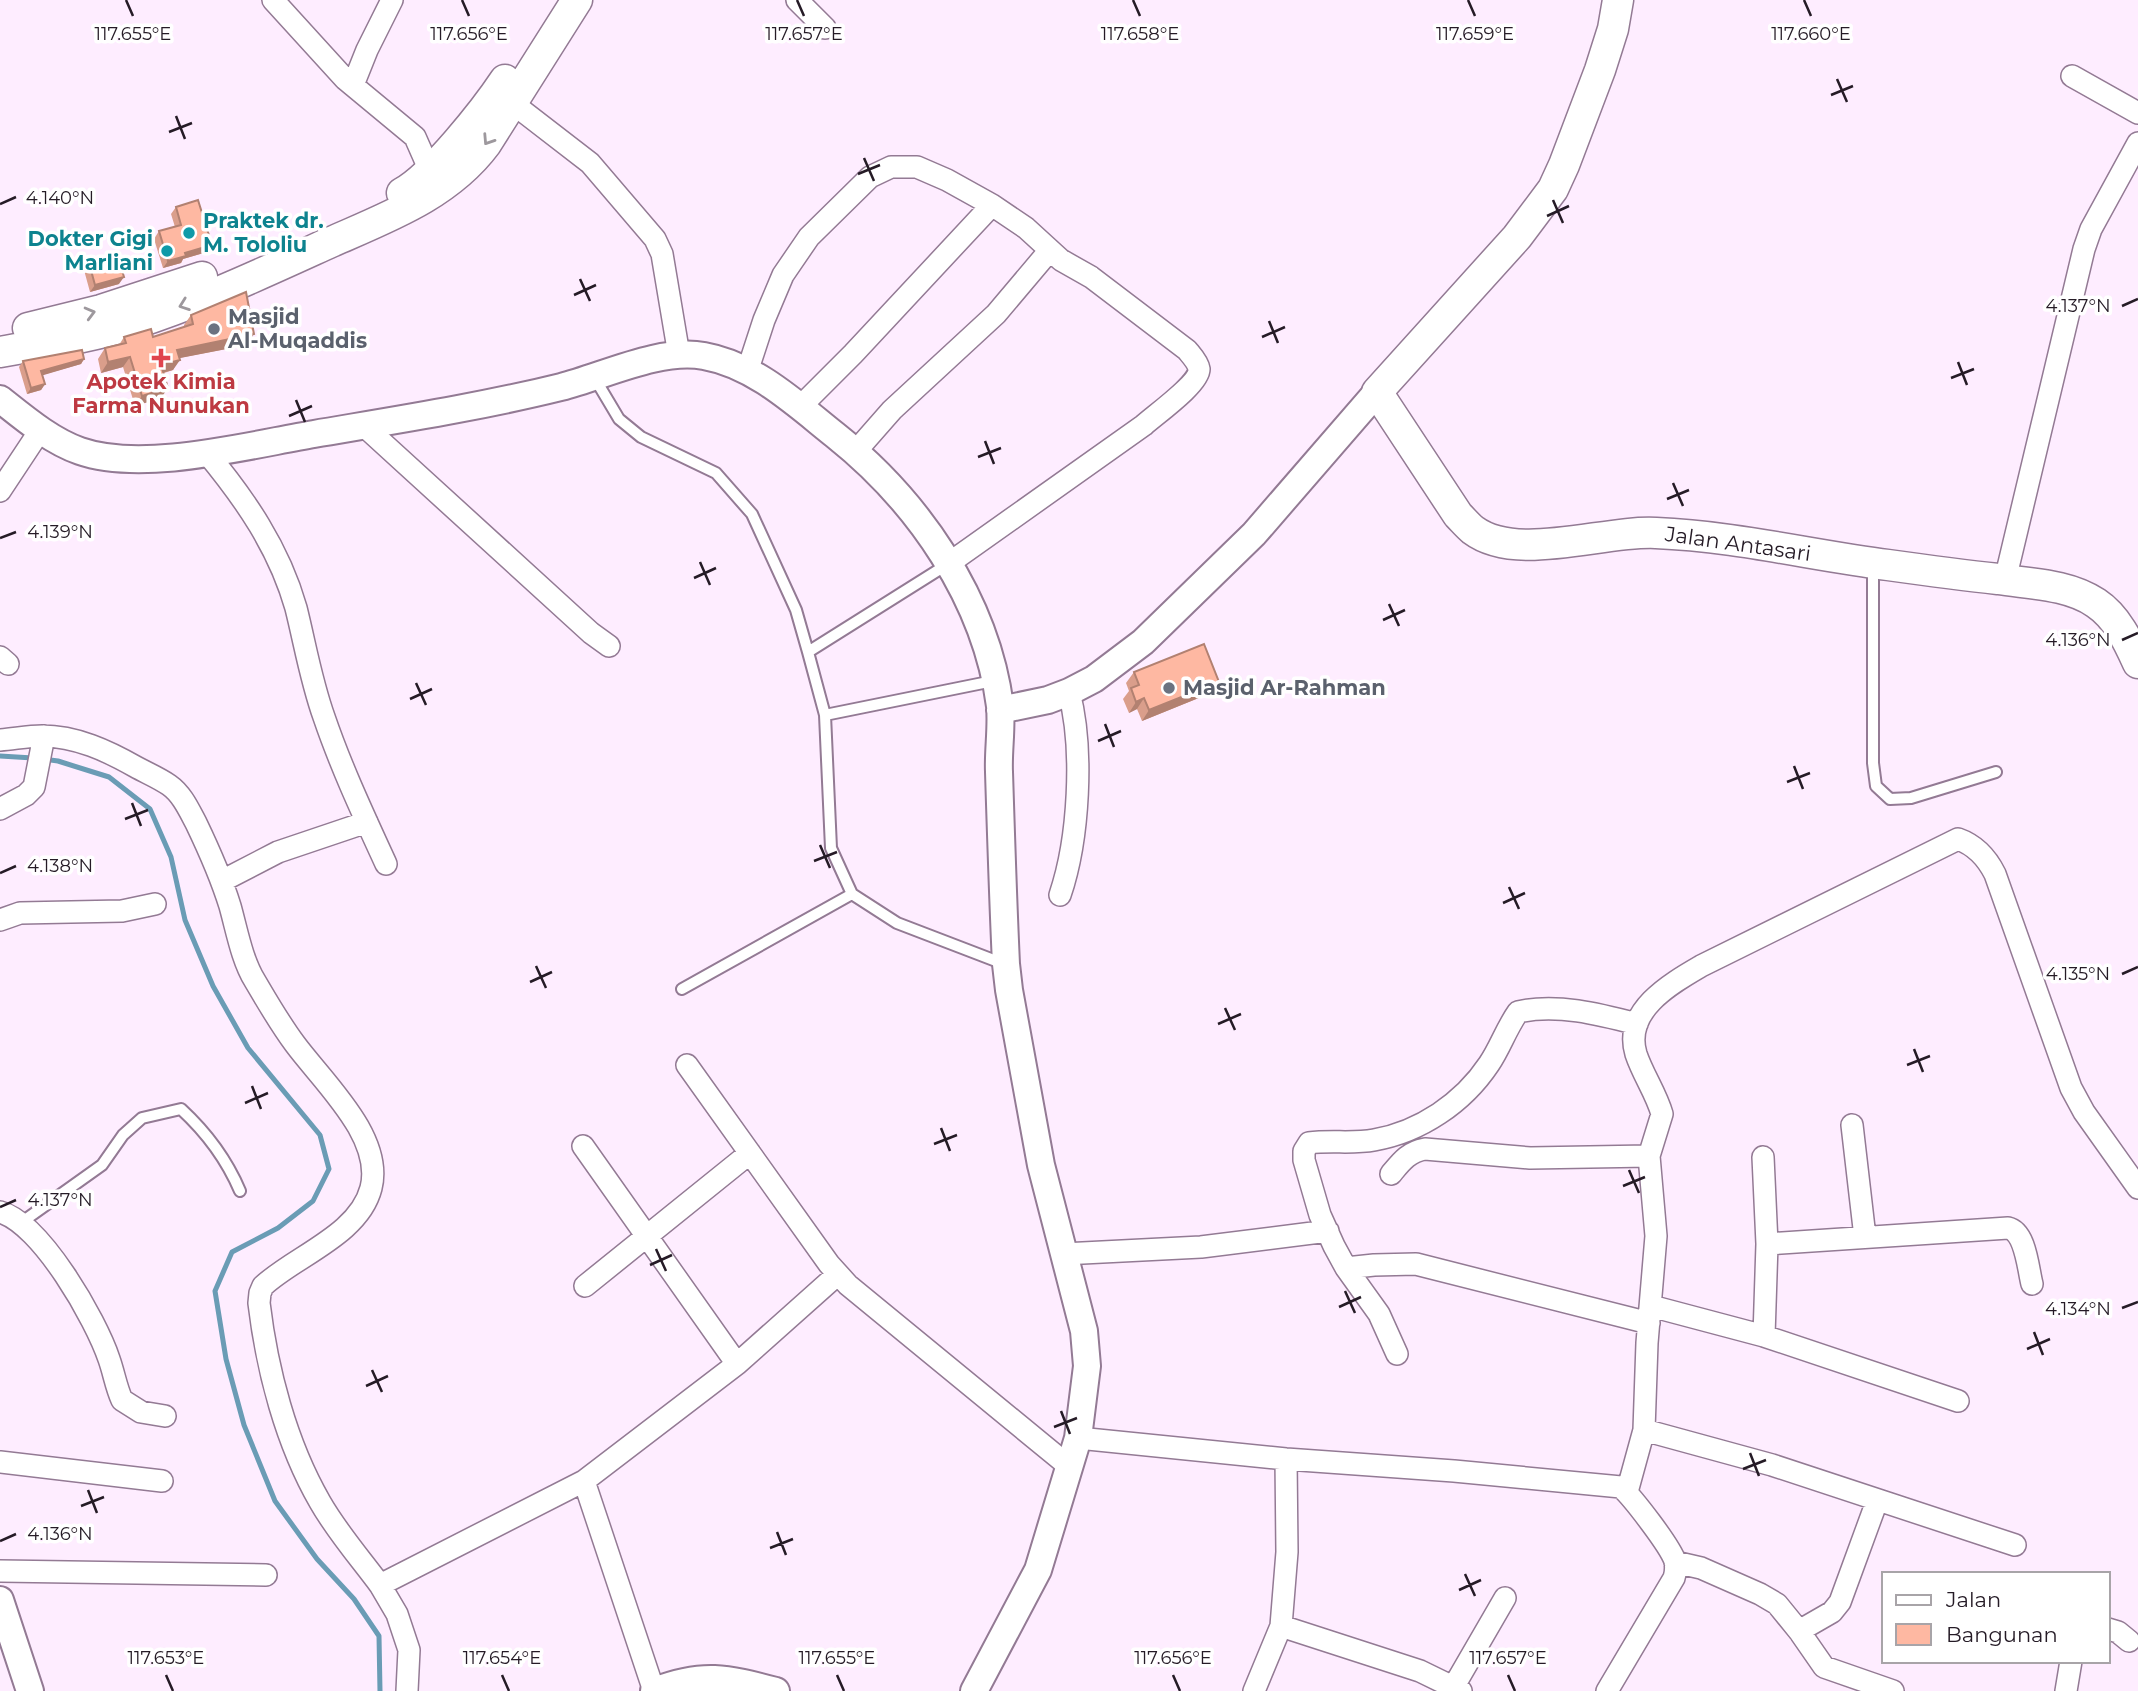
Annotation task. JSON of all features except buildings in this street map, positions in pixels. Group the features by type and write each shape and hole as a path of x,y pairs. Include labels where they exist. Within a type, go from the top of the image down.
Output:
{"main road":[{"path":"0,334 101,310 230,267 411,189 492,99 555,0"},
{"path":"0,352 79,338 130,325 231,287 412,205 449,182 472,163 577,0"},
{"path":"1377,392 1517,237 1553,189 1600,70 1613,29 1618,0"},
{"name":"Jalan Antasari","path":"1377,392 1458,515 1474,530 1490,539 1518,544 1546,544 1653,532 2050,586 2077,593 2096,603 2112,617 2124,634 2138,663"}],"street":[{"path":"273,0 353,85 415,137 430,171"},
{"path":"353,85 392,0"},
{"path":"797,0 825,28"},
{"path":"2072,76 2138,113"},
{"path":"511,102 590,163 655,239 662,254 678,355"},
{"path":"2005,580 2084,249 2091,229 2138,142"},
{"path":"747,372 764,320 783,275 809,237 870,177 891,167 917,167 992,205 1026,228 1061,260 1091,277 1186,349 1199,368 1194,381 1144,425 948,564"},
{"path":"800,407 992,205"},
{"path":"856,451 892,410 996,314 1050,250"},
{"path":"0,399 41,429 82,452 104,456 156,458 206,452 531,394 665,356 712,358 747,372 781,391 856,451 886,480 919,519 948,564 975,616 986,644 995,680 1000,710 998,757 1006,964 1020,1057 1041,1165 1079,1308 1087,1366 1078,1438 1071,1468 1038,1570 974,1691"},
{"path":"1000,710 1048,700 1069,692 1119,662 1255,534 1377,392"},
{"path":"363,425 591,633 609,646"},
{"path":"0,491 41,429"},
{"path":"206,452 255,516 273,548 295,607 324,718 386,864"},
{"path":"1060,895 1066,877 1076,809 1076,721 1069,692"},
{"path":"0,740 44,738 81,742 170,785 186,803 222,881 253,976 293,1042 360,1130 372,1158 370,1190 348,1224 330,1240 270,1280 260,1293 259,1303 271,1371 298,1456 321,1504 380,1585 397,1614 409,1650 407,1691"},
{"path":"0,809 26,795 35,785 44,738"},
{"path":"222,881 278,852 367,822"},
{"path":"1627,1492 1644,1430 1656,1236 1649,1156 1662,1114 1636,1054 1633,1036 1638,1018 1653,999 1701,966 1947,843 1958,839 1968,842 1989,863 1995,874 2071,1088 2084,1112 2138,1188"},
{"path":"0,920 20,913 121,911 155,904"},
{"path":"1397,1354 1379,1314 1346,1268 1328,1231 1304,1160 1304,1151 1309,1143 1372,1140 1399,1134 1437,1115 1469,1090 1490,1063 1518,1012 1545,1008 1606,1016 1637,1024"},
{"path":"687,1065 848,1285 1071,1468"},
{"path":"1852,1125 1866,1237"},
{"path":"583,1146 737,1364"},
{"path":"1391,1174 1405,1157 1414,1151 1425,1149 1530,1158 1649,1156"},
{"path":"584,1286 750,1153"},
{"path":"1763,1157 1767,1244 1764,1336"},
{"path":"0,1212 22,1222 42,1244 89,1311 122,1400 141,1412 165,1416"},
{"path":"1767,1244 2001,1227 2013,1229 2022,1244 2032,1284"},
{"path":"1063,1254 1201,1247 1328,1231"},
{"path":"1346,1268 1416,1264 1650,1315 1764,1336 1958,1401"},
{"path":"380,1585 584,1481 737,1364 838,1274"},
{"path":"1644,1430 1772,1465 2015,1545"},
{"path":"1078,1438 1286,1460 1454,1471 1621,1487 1675,1562 1674,1578 1617,1687"},
{"path":"1254,1691 1281,1626 1287,1552 1286,1460"},
{"path":"0,1462 162,1481"},
{"path":"584,1481 654,1691 689,1679 720,1678 729,1686 776,1691"},
{"path":"1799,1631 1832,1612 1840,1602 1877,1501"},
{"path":"1675,1562 1701,1568 1777,1604 1824,1667 1893,1691"},
{"path":"0,1571 266,1574"},
{"path":"1281,1626 1420,1671 1457,1688 1505,1598"},
{"path":"0,1600 30,1691"},
{"path":"2110,1630 2129,1641"},
{"path":"2066,1691 2071,1663"}],"lane":[{"path":"594,377 619,419 641,437 716,473 752,514 796,610 825,715 831,848 852,894 897,923 1006,964"},
{"path":"1873,563 1873,763 1876,786 1890,799 1911,798 1996,772"},
{"path":"808,652 948,564"},
{"path":"825,715 995,680"},
{"path":"682,989 852,894"},
{"path":"22,1222 102,1165 123,1135 142,1118 181,1109 221,1153 240,1191"}],"waterway":[{"path":"0,756 33,758"},
{"path":"43,759 109,777 150,809 171,857 185,920 213,986 248,1048 320,1135 329,1169 313,1201 278,1228 232,1252 215,1291 226,1359 244,1425 275,1501 317,1559 354,1599 379,1636 380,1691"}],"place":[{"name":"Praktek dr. M. Tololiu","path":"189,233"},
{"name":"Dokter Gigi Marliani","path":"167,251"},
{"name":"Masjid Al-Muqaddis","path":"214,329"},
{"name":"Apotek Kimia Farma Nunukan","path":"161,358"},
{"name":"Masjid Ar-Rahman","path":"1169,688"}]}
